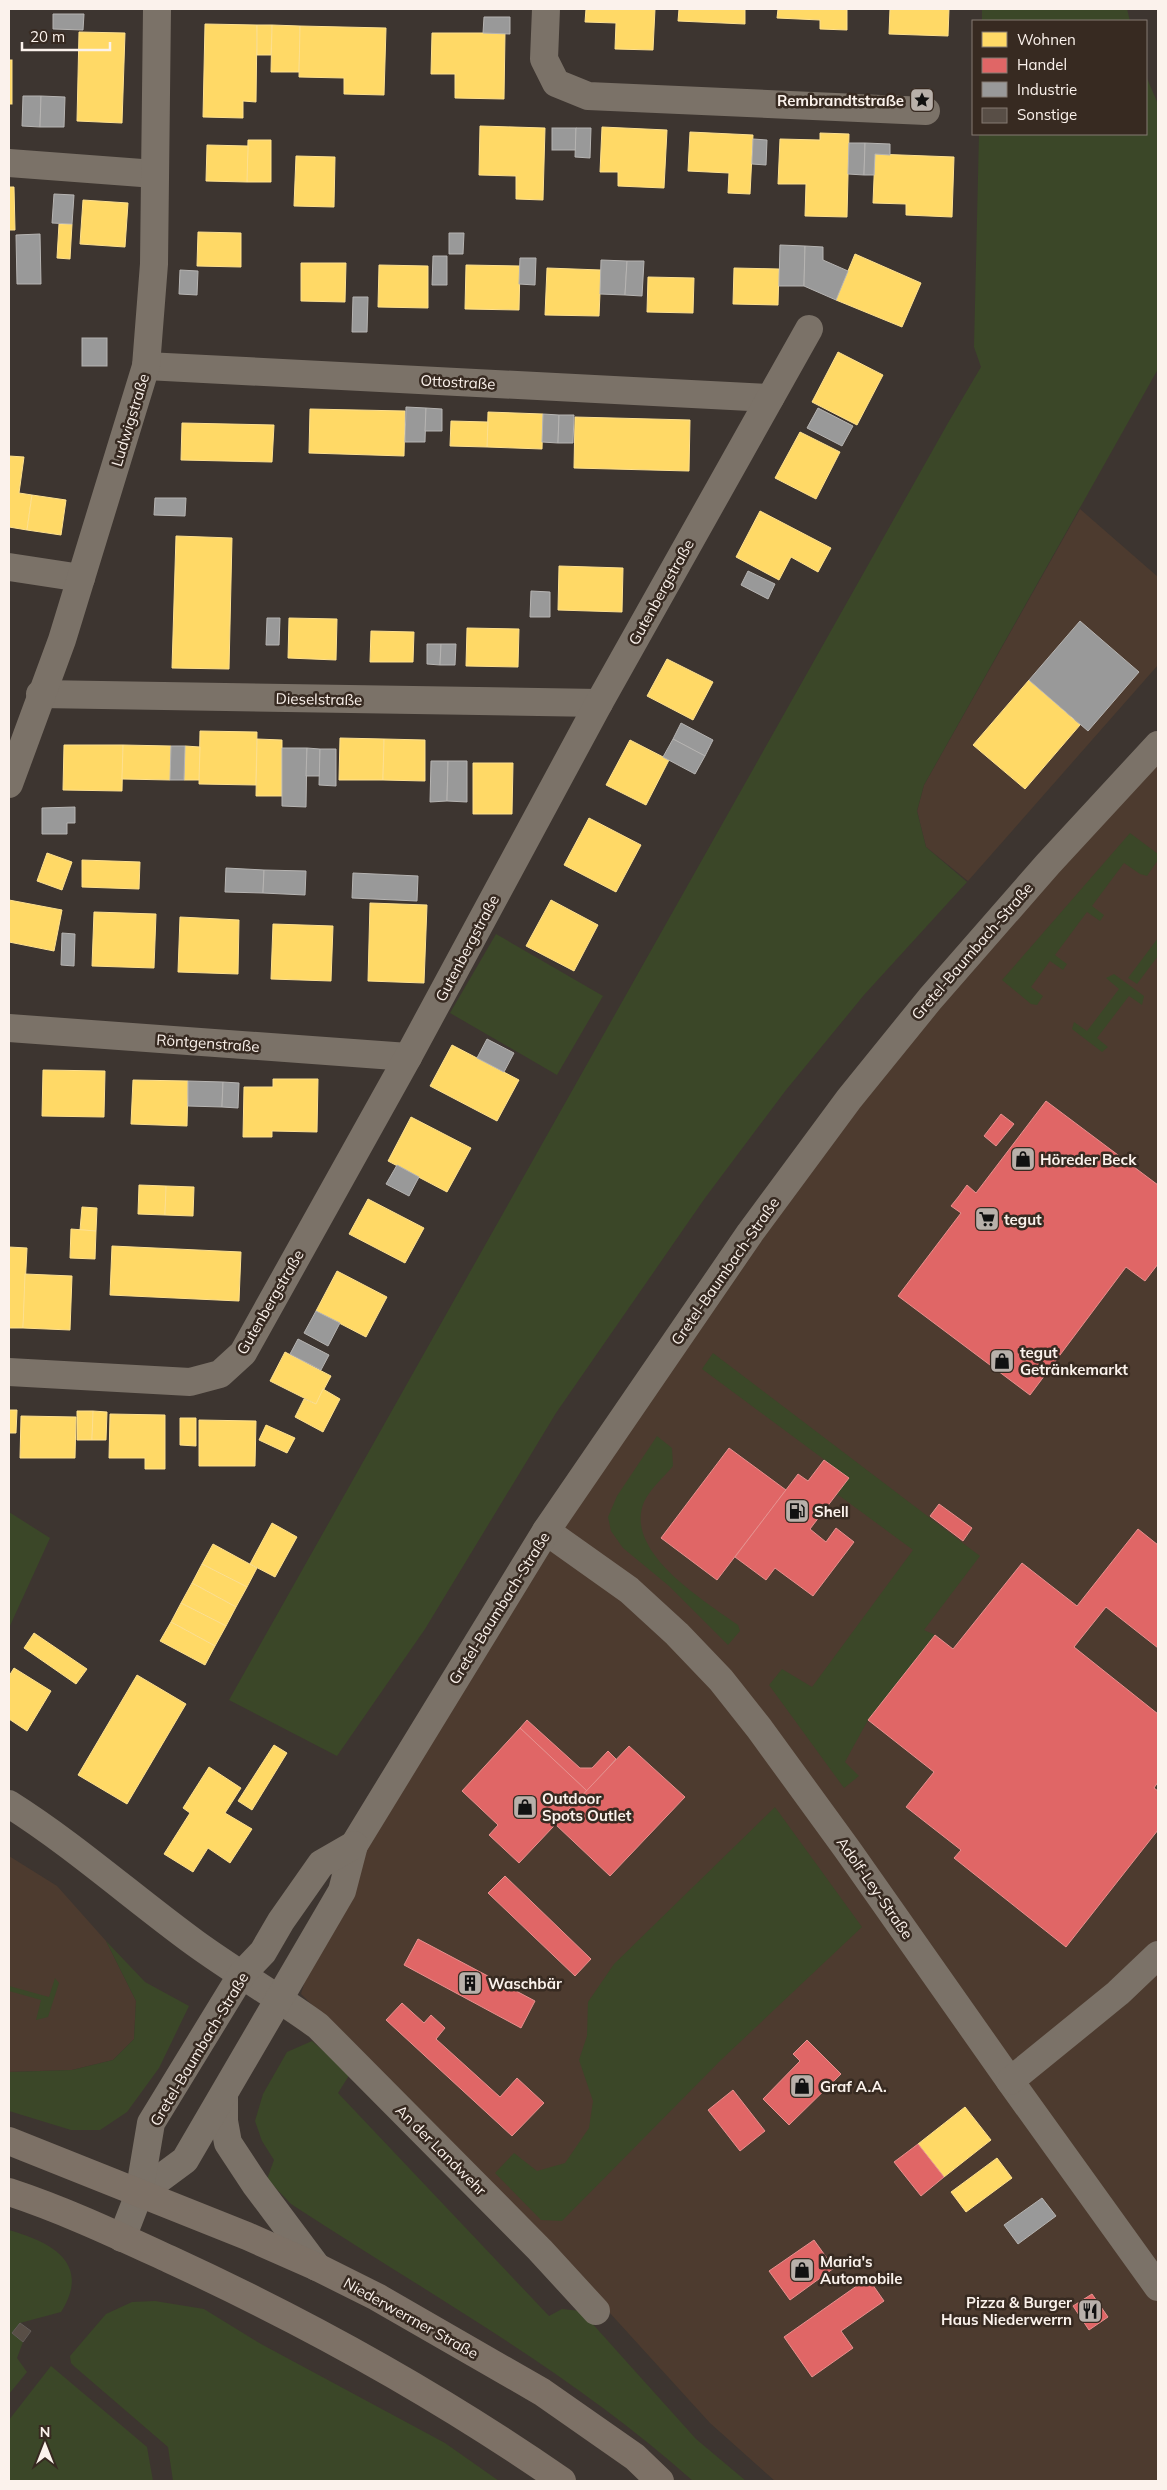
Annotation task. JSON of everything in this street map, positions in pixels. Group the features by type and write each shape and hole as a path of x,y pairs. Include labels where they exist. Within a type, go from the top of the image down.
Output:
{"main road":[{"name":"Niederwerrner Straße","path":"9,2141 317,2266 377,2297 542,2392 635,2458 660,2481"},
{"path":"9,2192 44,2204 122,2238 211,2279 316,2332 500,2438 562,2481"}],"street":[{"name":"Ludwigstraße","path":"9,784 40,694 62,640 146,366 154,264 157,9"},
{"path":"546,9 544,59 556,83 588,96 926,110"},
{"path":"9,163 154,174"},
{"name":"Gutenbergstraße","path":"9,1372 190,1382 220,1374 244,1353 408,1057 599,703 809,329"},
{"name":"Ottostraße","path":"146,366 770,398"},
{"path":"9,567 81,578"},
{"name":"Dieselstraße","path":"40,694 599,703"},
{"name":"Gretel-Baumbach-Straße","path":"139,2194 185,2160 342,1891 354,1845 546,1531 750,1233 849,1099 961,962 1158,744"},
{"name":"Röntgenstraße","path":"9,1028 408,1057"},
{"name":"Adolf-Ley-Straße","path":"546,1531 629,1590 677,1634 721,1680 759,1728 848,1849 1010,2081 1158,2286"},
{"path":"9,1804 46,1827 150,1908 242,1974 279,1997"},
{"name":"Gretel-Baumbach-Straße","path":"139,2194 151,2123 242,1974 263,1952 320,1864 354,1845"},
{"path":"1010,2081 1118,1993 1158,1955"},
{"name":"An der Landwehr","path":"279,1997 331,2038 364,2074 540,2250 596,2311"},
{"name":"Gretel-Baumbach-Straße","path":"224,2096 224,2121 228,2143 268,2202 317,2266"},
{"path":"122,2238 139,2194"}],"shaded area":[{"path":"1080,509 1158,577 1158,665 968,881 926,847 917,811 924,785"},
{"path":"1158,747 1158,2481 775,2481 710,2423 487,2178 301,1994 317,1940 357,1845 753,1232"},
{"path":"9,1856 57,1886 106,1941 136,2001 134,2039 113,2060 72,2070 9,2072"}],"green space":[{"path":"982,9 1127,9 1130,20 982,20"},
{"path":"1147,78 1158,104 1158,369 924,785 917,811 926,847 967,882 864,995 786,1090 705,1198 556,1413 425,1629 337,1756 229,1700 981,367 974,347 979,135 1147,135"},
{"path":"1130,833 1158,854 1158,860 1147,876 1140,874 1124,863 1092,906 1104,915 1100,921 1087,912 1055,955 1067,964 1063,970 1050,961 1031,987 1043,996 1037,1005 1031,1004 1002,980"},
{"path":"496,934 603,996 557,1075 450,1013"},
{"path":"1158,938 1158,956 1137,984 1128,978"},
{"path":"1114,974 1144,996 1142,1005 1129,996 1097,1038 1108,1047 1102,1052 1072,1029 1074,1022 1087,1031 1119,989 1106,978"},
{"path":"713,1353 980,1556 924,1630 935,1635 868,1720 845,1762 859,1776 844,1788 769,1685 782,1669 812,1687 913,1550 837,1494 849,1478 702,1369"},
{"path":"657,1436 672,1448 673,1466 653,1488 644,1502 641,1521 645,1539 656,1557 688,1589 738,1625 740,1631 728,1645 669,1586 623,1548 611,1531 608,1517 617,1496"},
{"path":"9,1512 50,1538 9,1628"},
{"path":"775,1807 862,1927 720,2061 562,2221 541,2220 495,2173 514,2153 537,2171 565,2163 589,2128 593,2101 579,2060 587,2036 588,2002 614,1964"},
{"path":"106,1941 145,1982 189,2006 159,2068 127,2112 100,2130 71,2130 9,2111 9,2072 72,2070 113,2060 134,2039 136,2001"},
{"path":"55,1978 59,1983 48,2017 36,2020 41,2000 9,1991 9,1986 49,1997"},
{"path":"312,2041 350,2074 338,2093 549,2316 562,2309 581,2311 696,2439 746,2481 693,2481 646,2441 548,2369 291,2204 267,2179 274,2160 262,2141 255,2121 263,2094 287,2052"},
{"path":"9,2230 25,2235 52,2248 62,2257 69,2268 72,2280 69,2295 61,2312 20,2323 12,2333 23,2342 17,2358 27,2372 9,2394"},
{"path":"155,2301 204,2309 261,2344 445,2443 499,2481 173,2481 168,2447 75,2367 71,2363 70,2356 106,2314 132,2302"},
{"path":"51,2366 147,2447 153,2481 9,2481 9,2420"}],"building: Wohnen":[{"path":"586,9 655,9 653,50 615,49 616,23 585,22"},
{"path":"679,9 745,9 745,24 678,21"},
{"path":"778,9 847,9 847,30 820,29 820,20 777,18"},
{"path":"890,9 949,9 948,36 889,34"},
{"path":"205,24 257,25 256,102 243,101 243,118 203,117"},
{"path":"257,25 272,25 271,55 257,55"},
{"path":"272,25 300,26 299,72 271,72"},
{"path":"300,26 386,28 384,95 344,94 344,78 299,77"},
{"path":"79,32 125,33 122,123 77,121"},
{"path":"432,33 505,33 504,99 455,98 455,74 431,74"},
{"path":"9,60 12,60 12,104 9,104"},
{"path":"480,126 545,128 543,200 516,199 516,176 479,175"},
{"path":"602,127 667,130 664,188 618,186 618,172 600,172"},
{"path":"690,132 753,135 750,194 728,193 729,173 688,171"},
{"path":"820,133 849,134 847,217 805,216 806,184 778,184 780,139 820,140"},
{"path":"248,140 271,140 271,182 247,182"},
{"path":"207,145 248,146 247,182 206,181"},
{"path":"875,154 954,157 952,217 906,215 906,204 873,203"},
{"path":"296,156 335,157 334,207 294,206"},
{"path":"9,187 14,187 15,230 9,230"},
{"path":"83,200 128,203 125,247 80,244"},
{"path":"59,224 72,224 70,259 57,258"},
{"path":"198,232 241,233 241,267 197,266"},
{"path":"855,254 921,283 902,327 836,300"},
{"path":"301,263 346,263 345,302 301,301"},
{"path":"379,265 428,266 428,308 378,307"},
{"path":"466,265 520,266 519,310 465,309"},
{"path":"547,268 601,270 599,316 545,315"},
{"path":"734,268 779,269 778,305 733,304"},
{"path":"648,277 694,278 693,313 647,312"},
{"path":"838,352 883,375 857,425 812,402"},
{"path":"310,409 405,411 404,456 309,453"},
{"path":"488,412 543,414 542,449 487,447"},
{"path":"575,417 690,420 689,471 574,468"},
{"path":"451,421 488,422 487,447 450,446"},
{"path":"182,423 274,425 272,462 181,460"},
{"path":"800,432 840,452 816,499 775,478"},
{"path":"9,456 24,457 19,493 32,495 27,530 9,527"},
{"path":"32,495 66,500 61,535 27,530"},
{"path":"760,511 831,548 818,572 791,557 779,580 736,557"},
{"path":"176,536 232,538 229,669 172,668"},
{"path":"559,566 623,568 622,612 558,610"},
{"path":"289,618 337,619 336,660 288,658"},
{"path":"467,628 519,629 518,667 466,666"},
{"path":"371,631 414,632 413,662 370,662"},
{"path":"667,659 713,682 693,720 647,696"},
{"path":"1029,680 1080,725 1025,789 973,745"},
{"path":"200,731 257,732 256,785 199,784"},
{"path":"340,738 384,739 383,780 339,780"},
{"path":"257,739 282,740 282,796 256,796"},
{"path":"384,739 425,740 425,781 383,780"},
{"path":"630,740 669,760 646,805 606,785"},
{"path":"64,745 123,745 122,791 63,790"},
{"path":"123,745 171,746 170,780 122,779"},
{"path":"185,746 200,747 199,780 184,780"},
{"path":"473,763 513,763 512,814 473,814"},
{"path":"589,818 641,845 616,892 564,865"},
{"path":"47,853 72,862 62,890 37,881"},
{"path":"82,860 140,862 139,889 82,887"},
{"path":"9,900 62,910 54,951 9,942"},
{"path":"551,900 598,925 574,971 526,946"},
{"path":"370,903 427,905 424,983 368,981"},
{"path":"94,912 156,914 154,968 92,966"},
{"path":"180,917 239,920 238,974 178,972"},
{"path":"273,924 333,926 331,981 271,979"},
{"path":"452,1045 519,1080 497,1121 430,1086"},
{"path":"43,1070 105,1071 104,1117 42,1116"},
{"path":"273,1079 318,1079 317,1132 272,1131 272,1137 243,1137 244,1087 273,1087"},
{"path":"133,1080 188,1081 187,1126 131,1124"},
{"path":"411,1117 471,1148 447,1192 388,1161"},
{"path":"139,1185 166,1186 165,1215 138,1214"},
{"path":"166,1186 194,1187 193,1216 165,1215"},
{"path":"368,1199 424,1228 405,1263 349,1234"},
{"path":"82,1207 97,1208 96,1231 80,1230"},
{"path":"71,1229 96,1231 95,1259 70,1258"},
{"path":"112,1246 241,1252 239,1301 110,1295"},
{"path":"9,1247 27,1248 23,1328 9,1328"},
{"path":"337,1271 387,1297 366,1337 316,1311"},
{"path":"25,1274 72,1276 70,1330 23,1328"},
{"path":"285,1352 331,1376 316,1404 270,1381"},
{"path":"323,1389 340,1399 323,1432 295,1417 304,1399 316,1404"},
{"path":"9,1410 17,1410 16,1433 9,1433"},
{"path":"77,1411 93,1411 92,1440 77,1440"},
{"path":"93,1411 107,1412 106,1440 92,1440"},
{"path":"110,1414 165,1415 165,1469 145,1469 145,1458 109,1458"},
{"path":"21,1416 76,1417 75,1458 20,1458"},
{"path":"180,1418 196,1418 196,1446 180,1445"},
{"path":"199,1420 256,1421 255,1466 199,1466"},
{"path":"266,1425 295,1438 287,1453 259,1440"},
{"path":"272,1523 297,1537 275,1577 250,1564"},
{"path":"213,1544 257,1568 247,1587 202,1564"},
{"path":"202,1564 247,1587 236,1607 192,1583"},
{"path":"192,1583 236,1607 226,1626 181,1603"},
{"path":"181,1603 226,1626 215,1646 171,1622"},
{"path":"171,1622 215,1646 205,1665 160,1641"},
{"path":"34,1633 87,1669 76,1684 24,1648"},
{"path":"14,1668 51,1691 27,1731 9,1719 9,1676"},
{"path":"137,1675 186,1704 127,1804 78,1775"},
{"path":"274,1745 287,1753 252,1810 238,1801"},
{"path":"209,1767 241,1788 225,1813 252,1829 230,1863 208,1848 193,1872 164,1854 190,1813 183,1808"},
{"path":"965,2107 991,2140 944,2177 918,2144"},
{"path":"997,2158 1012,2178 966,2212 951,2192"}],"building: Handel":[{"path":"1046,1101 1158,1185 1158,1264 1145,1281 1126,1267 1030,1395 898,1296 961,1213 951,1206 967,1185 976,1193"},
{"path":"1001,1114 1014,1124 996,1146 984,1136"},
{"path":"729,1448 786,1490 717,1580 661,1538"},
{"name":"Shell","path":"824,1460 849,1478 810,1529 826,1542 836,1528 854,1542 813,1596 775,1568 766,1580 735,1557 798,1474 808,1481"},
{"path":"939,1504 972,1528 963,1541 930,1516"},
{"path":"1138,1529 1158,1545 1158,1648 1106,1607 1074,1647 1158,1714 1158,1782 1154,1788 1158,1791 1158,1830 1066,1947 954,1858 961,1850 906,1807 934,1772 868,1720 935,1635 953,1649 1022,1563 1077,1606"},
{"path":"527,1720 580,1768 592,1768 608,1751 616,1759 587,1791 520,1728"},
{"name":"Outdoor Spots Outlet","path":"520,1728 587,1791 519,1863 489,1835 498,1825 462,1791"},
{"path":"629,1746 685,1797 610,1876 555,1824"},
{"path":"505,1876 591,1959 575,1976 488,1893"},
{"name":"Waschbär","path":"418,1939 535,2001 521,2028 404,1965"},
{"path":"402,2003 424,2023 431,2015 445,2028 436,2039 500,2097 517,2078 544,2103 512,2136 386,2020"},
{"name":"Graf A.A.","path":"807,2040 841,2074 789,2125 763,2099 800,2061 793,2054"},
{"path":"733,2090 765,2131 740,2151 708,2110"},
{"path":"918,2144 944,2177 921,2196 894,2162"},
{"name":"Maria's Automobile","path":"814,2240 834,2268 790,2300 769,2271"},
{"path":"868,2278 884,2301 841,2331 853,2348 812,2377 784,2337"},
{"name":"Pizza & Burger Haus Niederwerrn","path":"1092,2294 1108,2317 1089,2330 1073,2306"}],"building: Industrie":[{"path":"53,14 84,14 83,30 53,29"},
{"path":"484,17 510,17 510,34 483,33"},
{"path":"23,96 41,96 40,127 22,126"},
{"path":"41,96 65,97 64,127 40,127"},
{"path":"552,128 576,128 576,150 552,150"},
{"path":"576,128 591,128 590,158 575,157"},
{"path":"753,139 767,140 766,165 752,164"},
{"path":"849,143 865,143 864,175 848,174"},
{"path":"865,143 890,144 890,155 875,154 874,175 864,175"},
{"path":"54,194 74,195 72,224 52,223"},
{"path":"449,233 464,233 463,254 449,254"},
{"path":"40,234 41,284 17,284 16,235"},
{"path":"780,245 805,246 804,286 779,286"},
{"path":"805,246 823,247 823,260 848,271 836,300 804,286"},
{"path":"433,256 447,256 447,285 432,285"},
{"path":"520,258 536,258 535,285 519,284"},
{"path":"601,260 627,261 625,295 600,294"},
{"path":"627,261 644,261 642,296 625,295"},
{"path":"180,270 198,271 197,295 179,294"},
{"path":"353,297 368,297 367,332 352,332"},
{"path":"82,338 107,338 107,366 82,366"},
{"path":"406,407 426,408 425,442 405,442"},
{"path":"426,408 442,409 442,431 425,431"},
{"path":"818,408 853,426 842,446 807,428"},
{"path":"543,414 559,415 558,443 542,442"},
{"path":"559,415 574,415 573,443 558,443"},
{"path":"155,498 186,498 185,516 154,515"},
{"path":"748,571 775,584 768,599 741,585"},
{"path":"531,591 550,592 550,617 530,617"},
{"path":"267,618 280,618 279,645 266,645"},
{"path":"1080,621 1139,672 1088,731 1029,680"},
{"path":"427,644 441,644 440,665 427,664"},
{"path":"441,644 456,644 455,665 440,665"},
{"path":"681,723 713,740 705,756 673,739"},
{"path":"673,739 705,756 695,774 663,757"},
{"path":"171,746 185,746 184,780 170,780"},
{"path":"282,748 307,748 306,807 282,806"},
{"path":"307,748 320,749 320,776 306,776"},
{"path":"320,749 336,749 336,786 319,785"},
{"path":"431,761 448,761 447,801 430,802"},
{"path":"448,761 467,761 467,802 447,801"},
{"path":"75,807 75,823 67,823 67,834 42,834 42,808"},
{"path":"226,868 264,870 263,893 225,892"},
{"path":"264,870 306,871 305,895 263,893"},
{"path":"353,873 418,876 417,901 352,898"},
{"path":"62,933 75,934 74,966 61,965"},
{"path":"487,1039 514,1053 504,1072 477,1058"},
{"path":"188,1081 223,1082 222,1107 188,1106"},
{"path":"223,1082 239,1083 238,1108 222,1107"},
{"path":"397,1165 419,1177 409,1196 386,1184"},
{"path":"316,1311 340,1323 328,1346 304,1333"},
{"path":"298,1339 329,1355 321,1370 290,1354"},
{"path":"1042,2198 1056,2216 1018,2244 1004,2225"}],"building: Sonstige":[{"path":"20,2323 31,2331 23,2342 12,2333"}],"place":[{"name":"Rembrandtstraße","path":"922,100"},
{"name":"Höreder Beck","path":"1023,1159"},
{"name":"tegut","path":"987,1219"},
{"name":"tegut Getränkemarkt","path":"1002,1361"},
{"name":"Shell","path":"797,1511"},
{"name":"Outdoor Spots Outlet","path":"525,1807"},
{"name":"Waschbär","path":"470,1983"},
{"name":"Graf A.A.","path":"802,2086"},
{"name":"Maria's Automobile","path":"802,2270"},
{"name":"Pizza & Burger Haus Niederwerrn","path":"1090,2311"}]}
